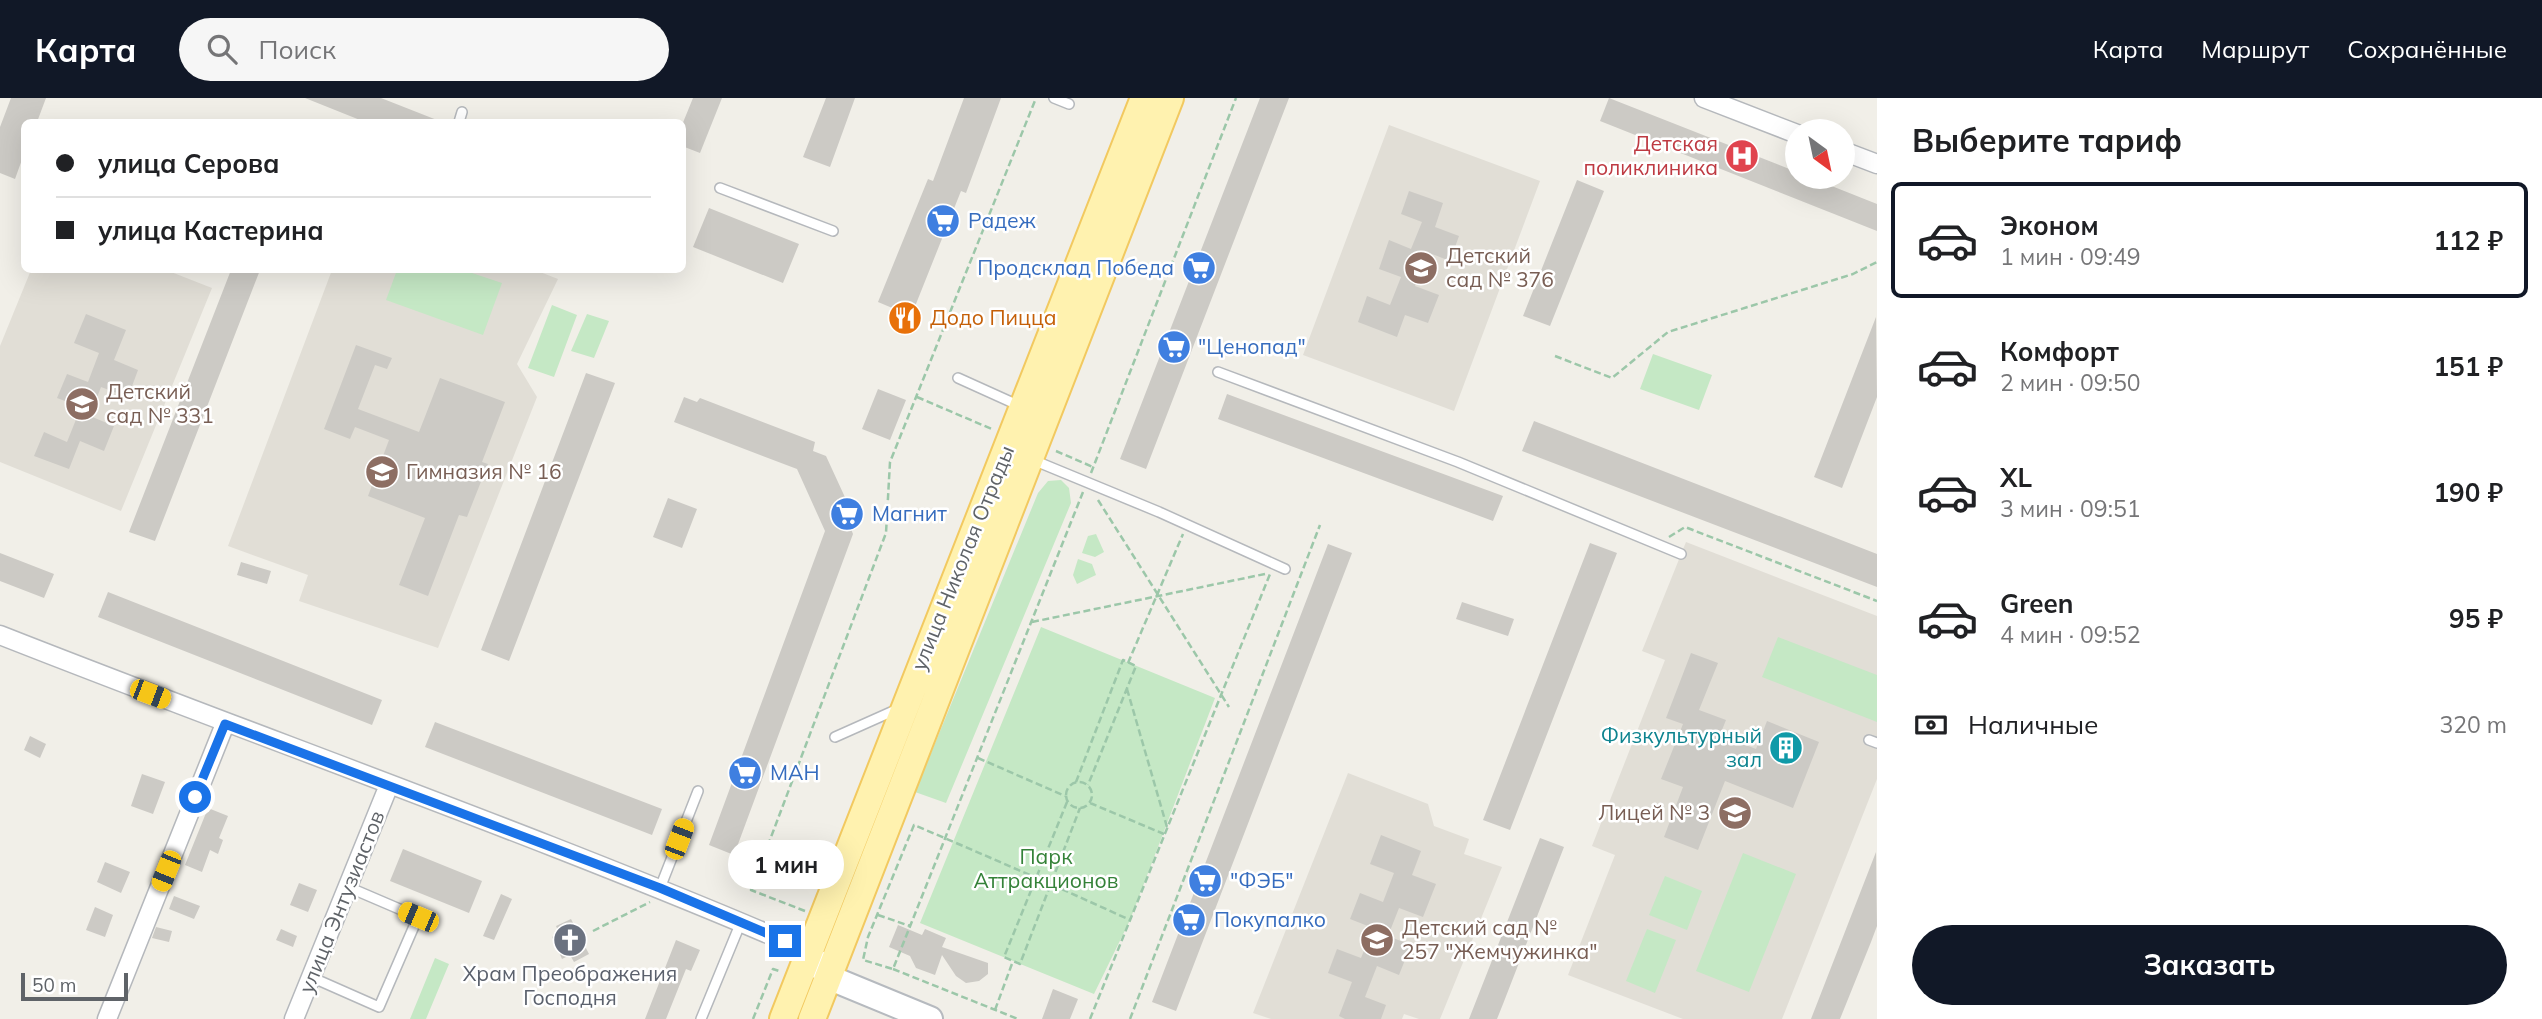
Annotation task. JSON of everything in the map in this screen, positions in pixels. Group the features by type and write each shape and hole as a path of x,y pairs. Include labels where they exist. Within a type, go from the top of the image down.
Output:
{"main road":[{"name":"улица Николая Отрады","path":"783,1019 1144,98"},
{"name":"улица Николая Отрады","path":"812,1019 1038,453 1170,98"}],"street":[{"path":"1704,98 1785,129"},
{"path":"1855,156 1877,164"},
{"path":"0,635 225,724 660,888 808,951 828,977 930,1019"},
{"path":"107,1019 225,724"},
{"name":"улица Энтузиастов","path":"294,1019 389,785"}],"lane":[{"path":"1054,98 1069,104"},
{"path":"460,119 462,112"},
{"path":"720,188 833,231"},
{"path":"1219,372 1458,462 1681,554"},
{"path":"958,378 1022,407"},
{"path":"1038,453 1087,482 1286,569"},
{"path":"835,737 904,706"},
{"path":"660,888 698,791"},
{"path":"311,977 379,1007 418,917 348,887"},
{"path":"701,1019 741,922"}],"path":[{"path":"805,911 751,890 886,533 890,462 1037,98"},
{"path":"893,969 1093,467 1236,98"},
{"path":"1555,356 1612,378 1668,332 1853,274 1877,262"},
{"path":"916,397 997,431"},
{"path":"1038,453 1093,467"},
{"path":"1087,482 1229,707"},
{"path":"1128,663 1159,596 1187,525"},
{"path":"1130,1019 1320,526"},
{"path":"1657,544 1685,527 1877,601"},
{"path":"1031,622 1286,569"},
{"path":"1090,1019 1270,573"},
{"path":"1076,782 1123,660 1136,666 1088,785"},
{"path":"1127,690 1167,827"},
{"path":"977,758 1065,796"},
{"path":"1090,803 1092,790 1083,781 1066,789 1065,796 1071,806 1080,808 1090,803 1164,834"},
{"path":"1068,802 1003,957 1020,964 1080,808"},
{"path":"1018,1019 893,969 863,960 868,937 914,825 1130,920"},
{"path":"593,931 648,905 660,888"},
{"path":"878,915 910,926"},
{"path":"995,1010 1013,961"},
{"path":"753,1019 773,969"}],"shaded area":[{"name":"Детский сад № 376","path":"1389,125 1540,181 1454,411 1303,355"},
{"name":"Детский сад № 331","path":"30,273 174,273 212,288 121,511 0,462 0,346"},
{"name":"Гимназия № 16","path":"331,273 543,273 558,279 517,364 537,397 438,648 299,601 308,575 228,546"},
{"name":"Лицей № 3","path":"1686,542 1877,616 1877,779 1782,1019 1683,1019 1568,975 1615,855 1592,846 1665,660 1642,651"},
{"name":"Детский сад № 257 \"Жемчужинка\"","path":"1348,773 1428,804 1434,826 1469,839 1464,854 1502,867 1440,1019 1419,1019 1404,1014 1402,1019 1271,1019 1253,1013"}],"green space":[{"path":"396,273 472,273 502,283 483,335 386,300"},
{"path":"552,305 577,315 554,377 528,368"},
{"path":"587,314 609,321 594,358 571,351"},
{"path":"1653,354 1712,375 1699,410 1640,389"},
{"path":"1061,480 1069,488 1071,503 946,803 915,792 1038,493 1048,481"},
{"path":"1096,534 1104,552 1095,557 1082,553 1088,536"},
{"path":"1078,559 1092,564 1096,575 1077,584 1073,575"},
{"name":"Парк Аттракционов","path":"1041,627 1215,698 1130,920 1094,994 920,923"},
{"path":"1778,637 1877,675 1877,722 1762,677"},
{"path":"1743,853 1796,874 1749,992 1696,971"},
{"path":"1665,876 1702,891 1687,930 1649,915"},
{"path":"1647,929 1676,940 1655,993 1626,981"},
{"path":"435,958 449,964 426,1019 410,1019"}],"building":[{"path":"11,98 46,98 38,119 21,119 21,162 15,179 0,173 0,127"},
{"path":"305,98 381,98 434,119 358,119"},
{"path":"693,98 722,98 700,153 686,148 684,119"},
{"path":"826,98 855,98 830,167 803,157"},
{"path":"964,98 1001,98 966,193 961,191 906,329 892,323 897,310 878,302 928,179 933,181"},
{"path":"1260,98 1289,98 1146,469 1120,459"},
{"path":"1609,98 1785,167 1785,189 1839,189 1877,204 1877,231 1600,121"},
{"path":"1577,180 1604,191 1550,326 1523,316"},
{"path":"1409,191 1443,203 1435,227 1459,236 1450,261 1427,252 1415,286 1439,295 1428,323 1405,315 1397,337 1358,322 1367,296 1390,305 1401,277 1379,269 1389,240 1411,249 1422,222 1401,214"},
{"path":"709,208 799,244 783,283 693,247"},
{"path":"230,273 259,273 155,541 129,532"},
{"path":"86,314 126,330 114,360 138,370 128,397 101,387 90,416 114,426 104,451 80,441 69,469 34,456 44,432 67,442 81,407 57,398 67,374 88,382 99,353 74,343"},
{"path":"1876,317 1877,397 1842,488 1814,477"},
{"path":"356,345 392,358 387,369 375,365 358,409 419,432 440,378 505,402 482,462 488,464 467,517 459,515 428,596 399,585 425,518 368,496 389,440 355,427 350,439 324,429"},
{"path":"586,373 615,383 509,661 481,650"},
{"path":"878,389 906,400 890,440 862,429"},
{"path":"1227,394 1503,496 1493,521 1218,419"},
{"path":"684,397 697,402 700,398 815,442 813,451 826,456 855,519 848,521 853,534 734,855 709,845 825,531 797,469 674,422"},
{"path":"1534,421 1877,554 1877,587 1522,451"},
{"path":"668,498 697,509 682,548 653,537"},
{"path":"1590,543 1617,553 1510,830 1483,820"},
{"path":"1328,544 1352,553 1176,1011 1152,1002"},
{"path":"0,553 54,574 44,598 0,581"},
{"path":"241,562 271,571 267,584 237,575"},
{"path":"108,592 382,700 372,725 98,617"},
{"path":"1462,602 1514,619 1508,636 1456,619"},
{"path":"1691,653 1718,663 1699,710 1726,720 1720,735 1756,749 1767,721 1819,742 1793,808 1725,781 1698,850 1664,837 1683,787 1661,779 1683,724 1666,718"},
{"path":"435,722 662,809 652,835 425,747"},
{"path":"30,736 46,744 40,758 24,750"},
{"path":"142,774 165,782 153,814 131,806"},
{"path":"208,808 228,816 219,838 223,840 218,854 210,850 202,872 185,865"},
{"path":"1381,835 1421,851 1412,875 1436,884 1423,917 1399,908 1388,936 1411,945 1399,975 1377,966 1365,997 1386,1005 1381,1019 1345,1019 1339,1016 1352,982 1328,973 1337,949 1361,958 1373,928 1350,919 1360,893 1383,902 1394,873 1370,864"},
{"path":"1540,838 1564,847 1503,1004 1497,1019 1469,1019"},
{"path":"403,849 482,881 469,913 390,881"},
{"path":"1876,852 1877,926 1871,942 1840,1019 1811,1019"},
{"path":"105,862 130,872 121,893 97,882"},
{"path":"299,883 317,890 308,912 290,905"},
{"path":"501,894 512,899 494,940 483,936"},
{"path":"174,896 200,906 194,919 169,909"},
{"path":"95,907 113,915 105,937 86,930"},
{"name":"Храм Преображения Господня","path":"571,919 589,954 574,962 570,955 562,959 552,937 559,933 556,926"},
{"path":"898,925 922,935 925,929 946,938 942,947 988,963 988,974 979,981 966,983 956,976 942,955 935,975 916,968 910,956 889,947"},
{"path":"156,927 172,931 169,942 152,938"},
{"path":"281,929 297,936 293,947 276,940"},
{"path":"676,940 700,950 691,971 686,969 666,1019 645,1019"},
{"path":"1053,989 1078,999 1070,1019 1042,1019"}],"place":[{"name":"Детская поликлиника","path":"1742,156"},
{"name":"Радеж","path":"943,221"},
{"name":"Продсклад Победа","path":"1199,268"},
{"name":"Детский сад № 376","path":"1421,268"},
{"name":"Додо Пицца","path":"905,318"},
{"name":"\"Ценопад\"","path":"1174,347"},
{"name":"Детский сад № 331","path":"82,404"},
{"name":"Гимназия № 16","path":"382,472"},
{"name":"Магнит","path":"847,514"},
{"name":"Физкультурный зал","path":"1786,748"},
{"name":"МАН","path":"745,773"},
{"name":"Лицей № 3","path":"1735,813"},
{"name":"\"ФЭБ\"","path":"1205,881"},
{"name":"Покупалко","path":"1189,920"},
{"name":"Храм Преображения Господня","path":"570,940"},
{"name":"Детский сад № 257 \"Жемчужинка\"","path":"1377,940"}],"route":[{"path":"195,797 225,724 660,888 785,941"}]}
